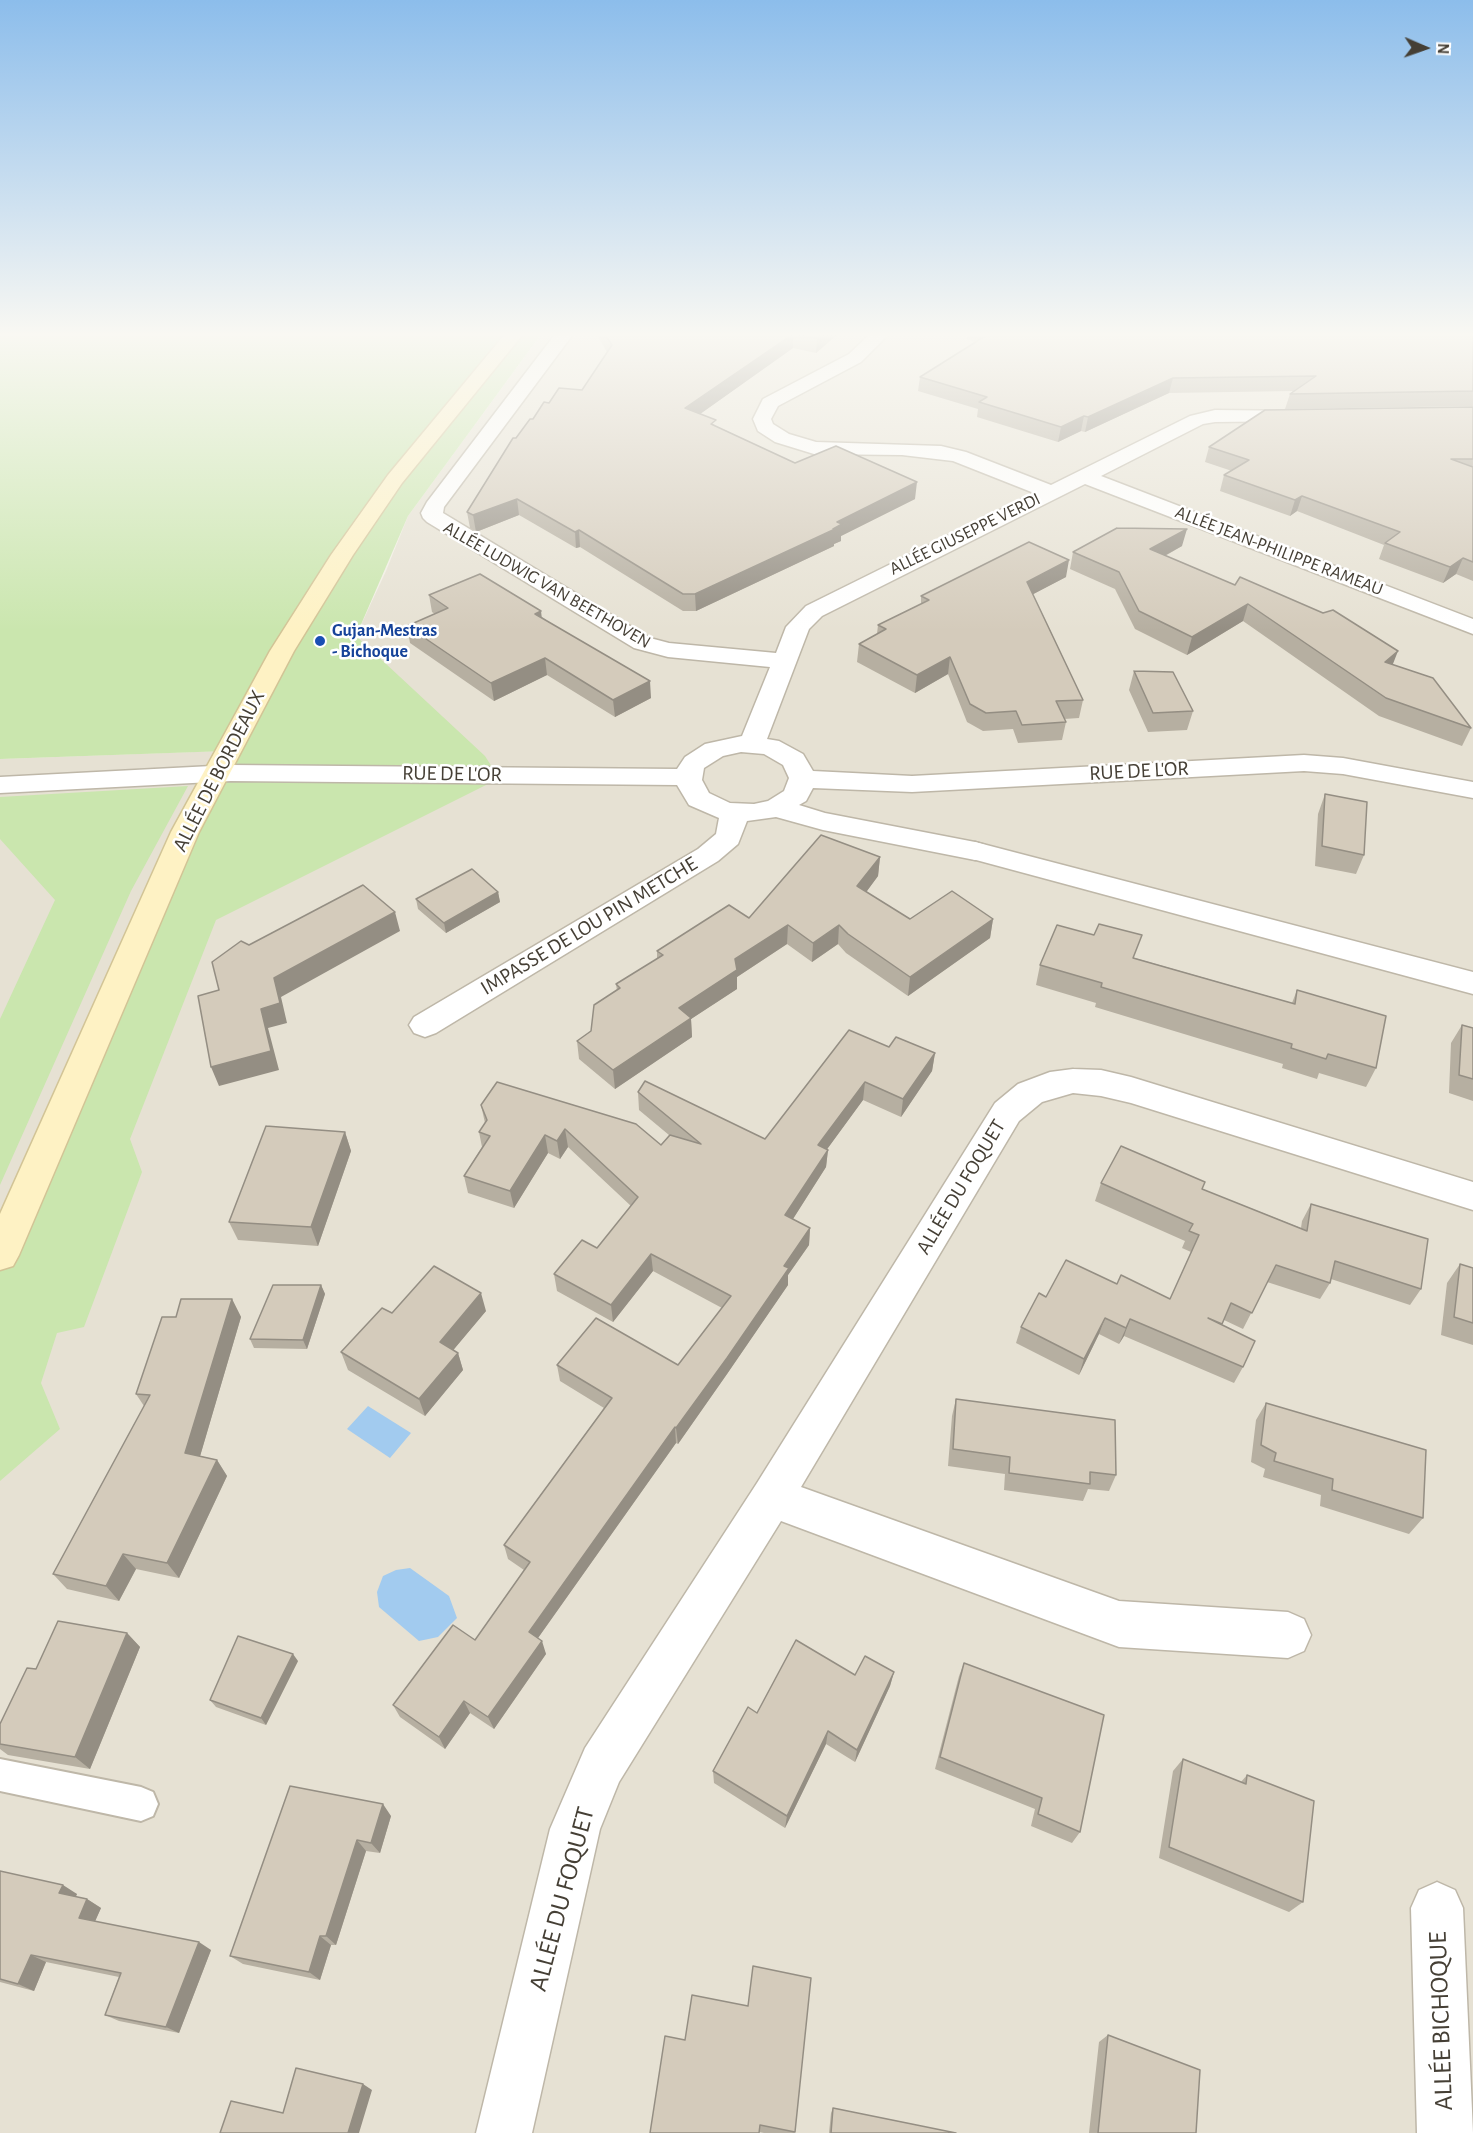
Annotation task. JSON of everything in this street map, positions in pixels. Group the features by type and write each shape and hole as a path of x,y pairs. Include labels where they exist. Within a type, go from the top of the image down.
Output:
{"main road":[{"name":"ALLÉE DE BORDEAUX","path":"0,1255 185,832 214,774 282,651 342,555 395,479 433,433"}],"street":[{"name":"ALLÉE LUDWIG VAN BEETHOVEN","path":"490,433 434,506 432,513 434,518 642,643 668,650 783,661"},
{"path":"774,433 782,438 813,448 941,452 959,456 1050,492"},
{"name":"ALLÉE GIUSEPPE VERDI","path":"752,745 798,627 814,611 1172,433"},
{"name":"ALLÉE JEAN-PHILIPPE RAMEAU","path":"1084,476 1473,627"},
{"path":"752,745 770,747 789,756 800,768 802,779 796,795 777,808 754,813 734,812 711,806 699,799 692,790 689,777 694,763 714,750 727,746 752,745"},
{"name":"RUE DE L'OR","path":"802,779 878,784 930,783 1304,763 1343,766 1473,790"},
{"name":"RUE DE L'OR","path":"0,785 214,774 689,777"},
{"path":"777,808 805,817 975,851 1473,983"},
{"name":"IMPASSE DE LOU PIN METCHE","path":"425,1025 708,855 728,838 734,812"},
{"name":"ALLÉE DU FOQUET","path":"504,2133 579,1818 602,1765 772,1497 1007,1112 1030,1093 1050,1085 1073,1081 1101,1083 1131,1089 1473,1196"},
{"path":"772,1497 1119,1624 1288,1635"},
{"name":"ALLÉE BICHOQUE","path":"1437,1908 1445,2133"}],"lane":[{"path":"0,1775 141,1804"}],"shaded area":[{"path":"469,433 1473,433 1473,2133 0,2133 0,759 304,748 386,571 408,516"}],"green space":[{"path":"0,433 469,433 408,516 356,636 485,756 497,775 490,783 216,920 130,1139 142,1172 84,1327 57,1333 41,1383 60,1429 0,1481 0,1255 226,751 0,759"},
{"path":"188,786 131,891 0,1185 0,1019 55,900 0,839 0,797"}],"water":[{"path":"368,1406 411,1433 390,1458 347,1429"},
{"path":"410,1568 449,1596 457,1618 438,1637 419,1641 379,1607 377,1592 383,1576 396,1570"}],"building":[{"path":"520,433 729,433 795,463 836,446 917,482 837,522 842,524 833,529 835,529 695,594 683,594 579,530 575,532 517,499 473,515 467,512 513,438 516,438"},
{"path":"1231,433 1473,433 1473,459 1451,459 1473,467 1473,562 1463,558 1450,567 1385,543 1400,532 1302,496 1295,500 1224,475 1249,460 1209,447"},
{"path":"1117,528 1187,529 1150,549 1235,585 1240,577 1323,613 1333,610 1398,651 1385,662 1433,678 1471,728 1386,698 1248,604 1192,637 1139,611 1119,572 1073,552"},
{"path":"1029,542 1069,560 1027,582 1083,700 1056,701 1066,722 1022,725 1016,711 986,713 970,704 950,657 917,675 859,644 886,629 878,625 929,600 921,596"},
{"path":"480,574 541,611 535,614 650,681 613,700 545,658 491,683 407,626 448,608 429,595"},
{"path":"1134,671 1173,672 1193,711 1153,713"},
{"path":"1325,794 1367,802 1364,855 1322,846"},
{"path":"821,835 880,857 857,886 910,919 952,891 993,919 910,977 848,934 839,925 813,943 788,925 735,959 737,970 679,1008 691,1018 613,1070 577,1041 591,1031 594,1005 620,988 616,984 663,955 657,951 729,905 749,918"},
{"path":"472,869 498,892 444,923 416,899"},
{"path":"363,885 395,912 274,978 280,1003 261,1009 271,1051 211,1067 198,996 219,990 212,962 241,941 249,945"},
{"path":"1099,924 1142,935 1133,958 1295,1004 1297,990 1386,1016 1376,1068 1328,1054 1326,1059 1291,1048 1292,1044 1101,987 1102,983 1040,965 1057,925 1094,935"},
{"path":"1462,1025 1473,1028 1473,1079 1459,1075"},
{"path":"849,1030 889,1047 896,1037 935,1053 903,1099 865,1082 818,1145 828,1150 785,1215 810,1228 784,1266 789,1268 727,1358 529,1632 542,1641 488,1717 464,1701 439,1737 393,1705 453,1625 475,1640 530,1562 504,1545 612,1398 557,1365 596,1318 678,1365 731,1296 651,1254 611,1305 554,1274 582,1240 597,1248 638,1197 565,1129 557,1141 545,1135 510,1191 464,1176 490,1136 479,1132 487,1120 481,1105 497,1082 636,1124 661,1145 670,1135 701,1144 638,1092 645,1081 765,1139"},
{"path":"266,1126 345,1132 311,1227 229,1222"},
{"path":"1121,1146 1205,1182 1202,1189 1307,1231 1311,1204 1428,1239 1421,1289 1335,1261 1330,1283 1276,1265 1252,1313 1231,1303 1222,1324 1208,1318 1255,1341 1243,1367 1130,1319 1126,1328 1105,1318 1084,1359 1021,1327 1039,1293 1046,1297 1066,1260 1117,1284 1121,1275 1170,1299 1199,1235 1189,1231 1193,1224 1101,1183"},
{"path":"1460,1264 1473,1268 1473,1323 1454,1317"},
{"path":"434,1266 481,1293 440,1342 458,1353 419,1399 341,1352 382,1308 392,1313"},
{"path":"273,1285 321,1285 303,1340 250,1339"},
{"path":"181,1299 232,1299 185,1453 217,1460 167,1563 123,1554 106,1586 53,1574 150,1395 136,1394 162,1317 176,1317"},
{"path":"956,1399 1115,1420 1116,1475 1090,1472 1090,1484 1009,1473 1010,1457 953,1449"},
{"path":"1266,1403 1426,1450 1423,1518 1332,1490 1333,1479 1274,1461 1276,1453 1261,1445"},
{"path":"58,1621 127,1633 75,1757 0,1744 0,1724 27,1668 36,1669"},
{"path":"238,1636 293,1654 261,1718 210,1700"},
{"path":"796,1640 855,1675 865,1656 894,1672 857,1750 828,1731 787,1816 713,1771 748,1707 757,1713"},
{"path":"964,1663 1104,1715 1080,1832 1038,1814 1042,1798 940,1757"},
{"path":"1183,1759 1246,1784 1247,1775 1314,1801 1303,1902 1169,1847"},
{"path":"290,1786 383,1804 371,1843 357,1840 326,1936 320,1936 309,1972 230,1956"},
{"path":"0,1871 63,1885 59,1893 87,1899 79,1918 199,1942 166,2027 105,2015 121,1973 31,1955 18,1984 0,1979"},
{"path":"753,1966 811,1978 795,2132 760,2125 759,2133 650,2133 665,2036 685,2040 692,1995 748,2006"},
{"path":"1108,2035 1200,2070 1196,2133 1098,2133"},
{"path":"296,2068 363,2084 348,2133 220,2133 231,2101 283,2113"},
{"path":"833,2108 956,2133 831,2133"}],"place":[{"name":"Gujan-Mestras - Bichoque","path":"320,641"}]}
